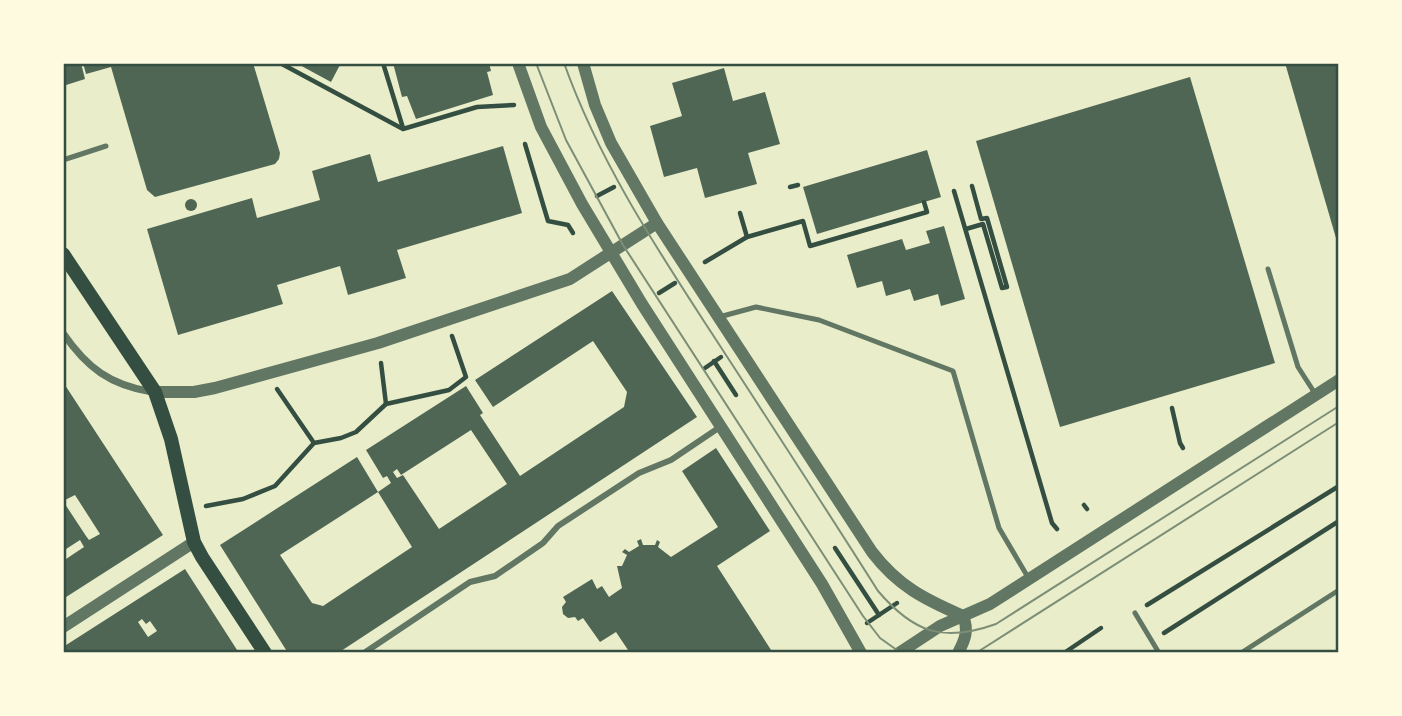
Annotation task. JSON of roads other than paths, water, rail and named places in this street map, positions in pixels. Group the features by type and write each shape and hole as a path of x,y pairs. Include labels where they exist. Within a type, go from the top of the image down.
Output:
{"main road":[{"path":"63,254 155,392 171,439 194,542 265,653"}],"street":[{"path":"518,63 547,140 611,253 852,633 862,653"},
{"path":"583,63 595,105 611,142 657,223 872,551 892,575 914,593 963,616 967,625 966,634 958,653"},
{"path":"63,333 88,365 109,379 132,389 181,392 215,388 447,322 570,279 657,223"},
{"path":"899,653 940,626 989,604 1339,380"},
{"path":"364,653 470,582 495,576 543,543 558,526 639,473 671,460 722,426"},
{"path":"63,627 194,542"}],"lane":[{"path":"63,160 106,146"},
{"path":"1268,269 1297,367 1316,395"},
{"path":"719,317 756,307 819,320 953,371 999,528 1029,579"},
{"path":"1241,653 1339,590"},
{"path":"1135,613 1159,653"}],"tram line":[{"path":"536,63 566,140 623,245 863,616 880,638 901,653"},
{"path":"564,63 611,169 669,267 878,591 904,617 917,625 945,633 960,633 996,624 1339,406"},
{"path":"976,653 1339,422"}]}
